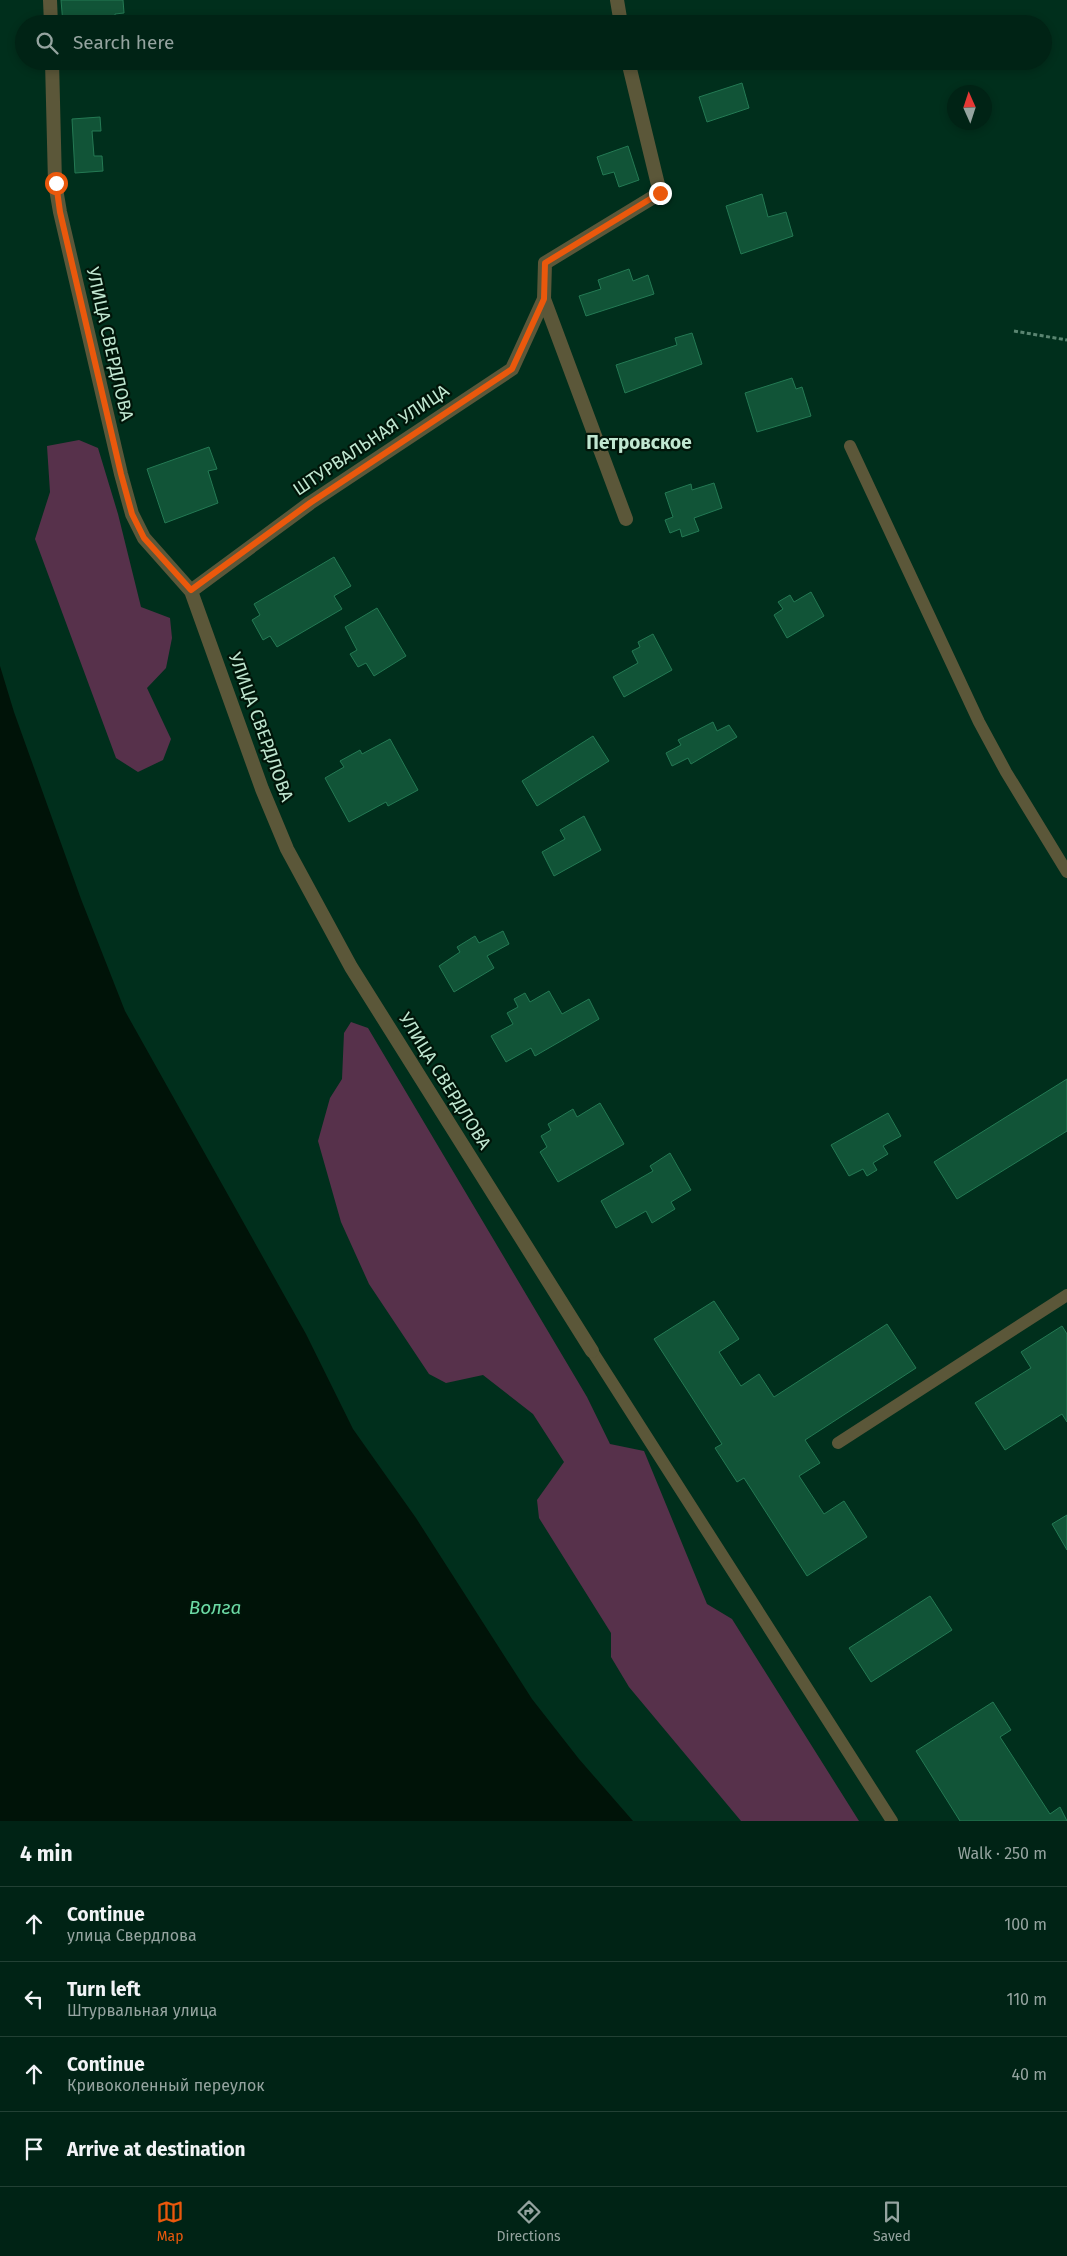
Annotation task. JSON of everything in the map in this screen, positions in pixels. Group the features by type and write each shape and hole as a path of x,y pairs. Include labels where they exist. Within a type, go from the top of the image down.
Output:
{"street":[{"path":"50,0 51,15"},
{"path":"617,0 620,15"},
{"name":"УЛИЦА СВЕРДЛОВА","path":"52,70 56,183 60,212 132,514 144,538 191,590 262,788 287,849 316,904 351,967 592,1351"},
{"path":"626,519 544,299 545,263 660,193 630,70"},
{"name":"ШТУРВАЛЬНАЯ УЛИЦА","path":"191,590 310,503 512,369 544,299"}],"lane":[{"path":"850,446 979,722 1006,772 1067,872"},
{"path":"838,1443 1067,1295"},
{"path":"592,1351 892,1821"}],"path":[{"path":"1014,331 1067,340"}],"shaded area":[{"path":"79,440 98,448 118,514 141,607 170,618 172,638 166,668 147,688 171,739 163,760 138,772 116,758 35,539 50,492 47,446"},
{"path":"351,1022 368,1028 587,1397 610,1444 644,1451 707,1604 732,1619 859,1821 741,1821 629,1687 611,1657 611,1633 539,1518 537,1500 564,1462 533,1414 483,1375 446,1383 429,1374 369,1284 341,1222 318,1141 330,1098 342,1079 344,1033"}],"water":[{"name":"Волга","path":"0,666 14,712 81,899 125,1011 306,1334 353,1429 416,1518 532,1699 579,1759 633,1821 0,1821"}],"building":[{"path":"61,0 123,0 124,13 115,15 62,15"},
{"path":"742,83 749,108 707,122 699,97"},
{"path":"100,117 101,131 92,131 94,156 102,156 103,171 75,173 72,119"},
{"path":"628,146 639,180 619,187 614,172 603,175 597,157"},
{"path":"762,194 768,217 786,212 793,236 741,254 726,206"},
{"path":"629,269 633,281 648,275 654,294 586,316 579,296 601,289 598,280"},
{"path":"692,333 702,364 625,393 616,365 677,345 675,338"},
{"path":"792,378 796,389 802,387 811,416 757,432 745,393"},
{"path":"209,447 217,469 208,471 218,503 165,523 147,469"},
{"path":"714,483 722,508 694,518 699,531 682,537 680,529 670,533 665,520 673,517 665,493 691,484 692,490"},
{"path":"334,557 351,586 334,596 342,609 277,647 270,636 263,640 252,620 260,615 254,604"},
{"path":"811,592 824,616 787,638 774,615 783,609 778,602 790,595 794,602"},
{"path":"377,608 406,656 374,676 366,663 358,667 350,654 357,650 345,627"},
{"path":"653,634 672,670 624,697 613,677 638,663 632,651 640,647 638,642"},
{"path":"713,722 717,731 729,725 737,737 691,764 688,758 672,766 666,753 681,745 678,740"},
{"path":"593,736 609,761 537,806 522,781"},
{"path":"390,739 418,790 388,806 386,802 349,822 325,778 344,767 340,761 360,750 362,754"},
{"path":"584,816 601,850 554,876 542,852 565,839 560,830"},
{"path":"503,931 509,944 487,956 494,968 454,992 439,966 460,952 457,947 475,936 479,943"},
{"path":"549,991 562,1014 589,999 599,1019 535,1056 531,1048 506,1062 491,1036 513,1024 507,1013 518,1007 514,999 525,993 530,1002"},
{"path":"1067,1079 1067,1131 957,1199 934,1162"},
{"path":"600,1103 624,1144 558,1182 540,1152 547,1147 541,1136 551,1130 548,1124 573,1109 577,1117"},
{"path":"888,1113 901,1136 883,1146 888,1154 873,1163 877,1170 867,1176 863,1169 849,1176 831,1145"},
{"path":"670,1153 691,1190 671,1202 675,1209 652,1223 646,1211 616,1228 601,1201 653,1171 650,1166"},
{"path":"714,1301 739,1339 719,1352 741,1386 759,1374 774,1397 887,1324 916,1368 805,1440 820,1463 799,1476 824,1514 844,1501 867,1537 807,1576 744,1478 737,1482 715,1448 722,1444 654,1339"},
{"path":"1062,1326 1067,1334 1067,1422 1062,1414 1005,1450 975,1403 1031,1368 1021,1352"},
{"path":"1067,1515 1067,1550 1052,1524"},
{"path":"930,1596 952,1630 871,1682 849,1648"},
{"path":"993,1702 1011,1730 1000,1737 1050,1814 1060,1807 1067,1821 960,1821 916,1751"}],"district":[{"name":"Петровское","path":"639,442"}],"route":[{"path":"56,183 60,212 132,514 144,538 191,590 310,503 512,369 544,299 545,263 660,193"}]}
